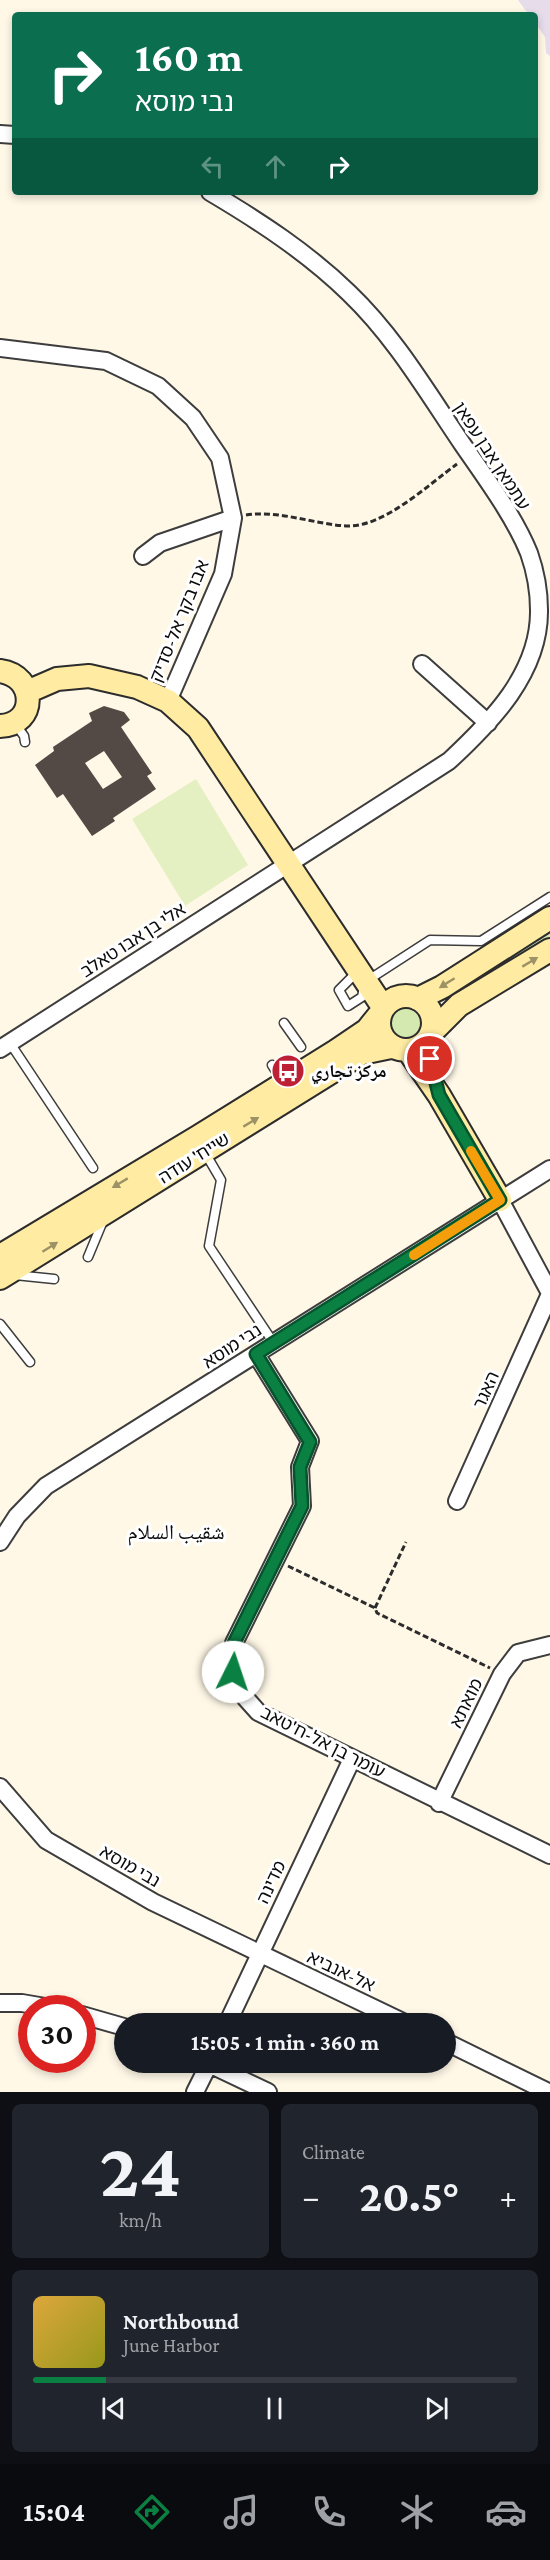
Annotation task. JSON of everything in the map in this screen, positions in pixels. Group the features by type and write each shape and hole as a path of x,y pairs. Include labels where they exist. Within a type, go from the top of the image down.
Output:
{"main road":[{"path":"0,671 17,676 27,692 26,710 7,724"},
{"path":"27,692 57,679 89,676 137,687 168,701 198,728 361,977 395,1004 427,1005 432,1015 414,1042"},
{"name":"שייח' עודה","path":"2,1269 198,1137 278,1073 367,1030 395,1004 550,918"},
{"path":"414,1042 459,1005 550,950"},
{"path":"395,1004 380,1033 414,1042 439,1095 500,1200"},
{"name":"שייח' עודה","path":"2,1269 106,1212 362,1053 414,1042"}],"street":[{"name":"עתמאן אבן עפאן","path":"215,195 252,217 311,259 349,292 384,329 470,455 529,553 536,579 539,612 534,641 523,673 512,693 488,723 449,761 287,864"},
{"name":"אבו בקר אל-סדיק","path":"0,348 105,361 158,386 193,418 220,458 232,519 223,574 168,701"},
{"path":"143,556 160,543 232,519"},
{"path":"422,663 488,723"},
{"name":"אלי בן אבו טאלב","path":"5,1046 287,864"},
{"name":"נבי מוסא","path":"0,1542 17,1516 46,1486 550,1169"},
{"path":"500,1200 550,1294"},
{"name":"האגר","path":"457,1501 550,1294"},
{"name":"עומר בן אל-ח'טאב","path":"256,1354 310,1442 300,1467 302,1506 234,1643 233,1672 242,1693 258,1712 439,1803 550,1855"},
{"name":"מואתא","path":"439,1803 502,1674 518,1653 550,1645"},
{"name":"מדינה","path":"232,2013 352,1759"},
{"name":"נבי מוסא","path":"0,1787 46,1840 153,1902 259,1954"},
{"name":"אל-אנביא","path":"259,1954 384,2013"},
{"path":"0,2003 18,2003"},
{"path":"96,2018 114,2023"},
{"path":"456,2047 548,2092"},
{"path":"195,2092 204,2073"},
{"path":"229,2073 268,2092"}],"lane":[{"path":"7,724 24,736 25,742"},
{"path":"361,977 362,997 348,1006 339,990 361,977 430,940 487,951 550,897"},
{"path":"284,1023 301,1047"},
{"path":"5,1046 93,1168"},
{"path":"204,1151 221,1180 209,1246 273,1342"},
{"path":"88,1257 106,1212"},
{"path":"2,1269 54,1279"},
{"path":"0,1324 30,1362"}],"path":[{"path":"232,519 249,514 348,526 366,524 384,517 470,455"},
{"path":"375,1608 405,1542"},
{"path":"276,1560 375,1608 377,1613 502,1674"}],"shaded area":[{"path":"518,0 550,0 550,56 546,53 545,37 538,27 538,12 527,12"}],"green space":[{"path":"196,779 248,865 185,906 132,819"},
{"path":"550,929 550,943 450,1003 443,993"},
{"path":"404,1008 415,1013 420,1024 415,1035 404,1040 393,1035 388,1024 393,1013"}],"building":[{"path":"104,706 124,712 130,720 121,727 152,773 147,776 156,789 113,818 115,821 92,836 63,794 57,798 35,765 54,751 53,747 92,721 89,713","holes":["104,751 122,777 103,789 85,763"]}],"slow traffic":[{"path":"414,1255 500,1200 471,1151"}],"place":[{"name":"مركز تجاري","path":"288,1071"}],"district":[{"name":"شقيب السلام","path":"176,1532"}],"route":[{"path":"233,1672 234,1643 302,1506 300,1467 310,1442 256,1354 500,1200 439,1095 430,1059"}]}
